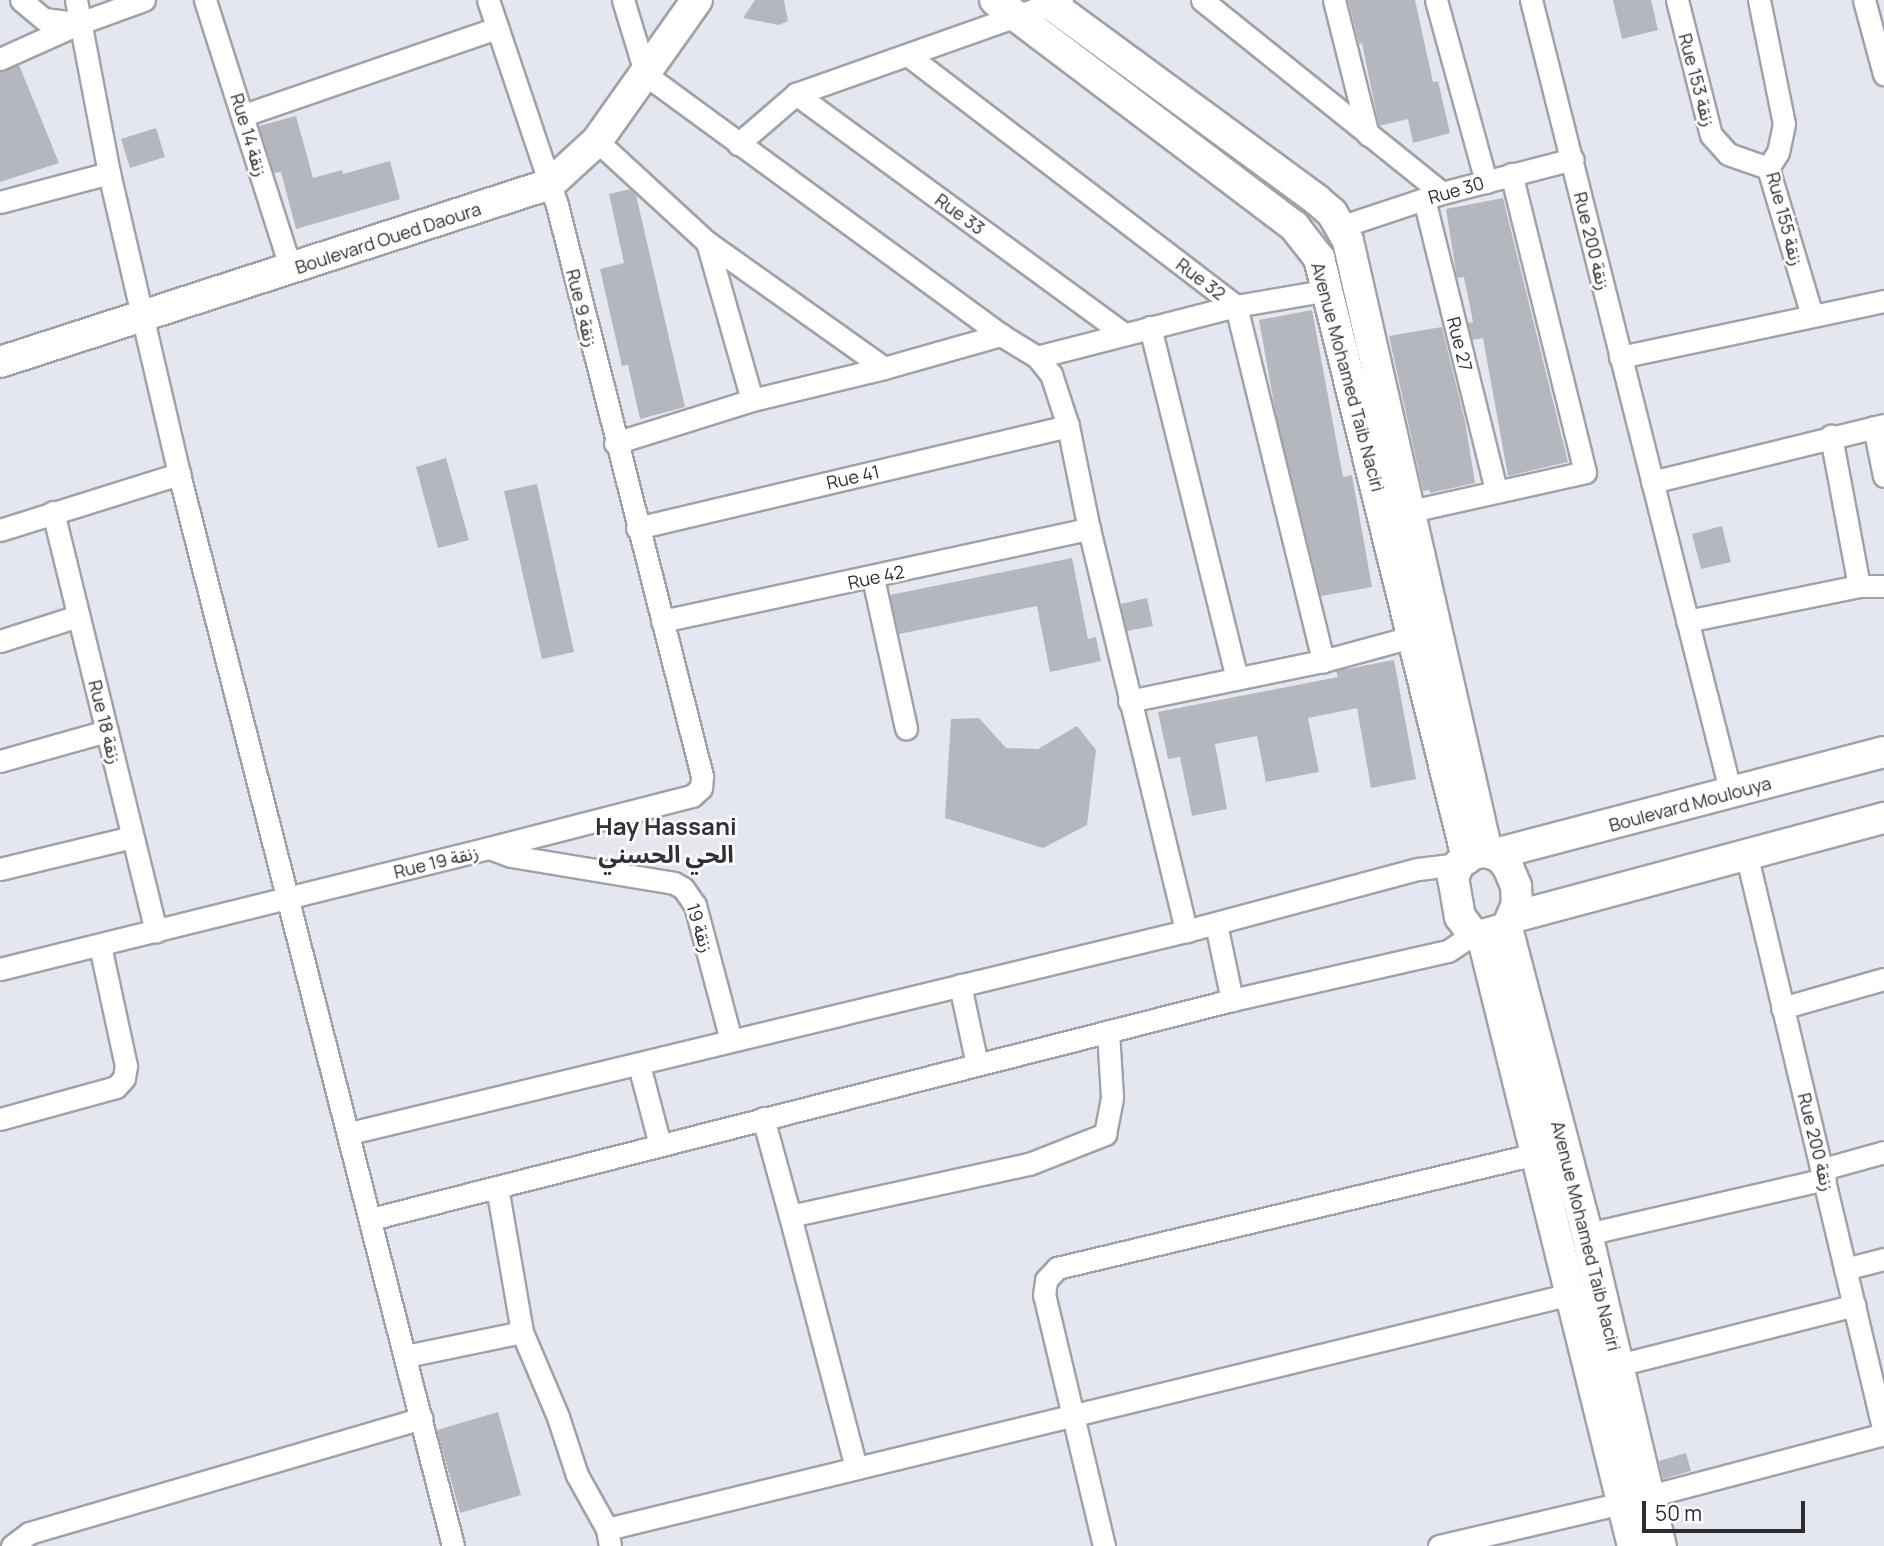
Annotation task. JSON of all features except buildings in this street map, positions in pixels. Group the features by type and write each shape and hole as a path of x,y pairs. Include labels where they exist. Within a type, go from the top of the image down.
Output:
{"street":[{"path":"21,0 44,19 80,23"},
{"path":"76,0 110,173 180,474 350,1133 453,1546"},
{"path":"0,59 80,23 144,0"},
{"name":"Rue 14 زنقة","path":"205,0 291,271"},
{"name":"Rue 9 زنقة","path":"488,0 551,184 662,621"},
{"path":"623,0 646,75 1001,335 1037,358 1051,374 1068,426 1129,701 1186,932"},
{"name":"Boulevard Oued Daoura","path":"0,362 291,271 551,184 597,141 697,0"},
{"path":"1202,0 1368,135 1433,196"},
{"path":"1334,0 1368,135"},
{"path":"1436,0 1486,182"},
{"name":"Rue 153 زنقة","path":"1676,0 1711,135 1728,154 1768,167"},
{"name":"Rue 155 زنقة","path":"1759,0 1784,124 1778,152 1768,167 1812,316"},
{"path":"1864,0 1884,74"},
{"name":"Rue 200 زنقة","path":"1535,1 1620,357 1731,794"},
{"path":"738,144 796,94 909,56 1006,9 1053,2"},
{"name":"Avenue Mohamed Taib Naciri","path":"1053,2 1317,200 1340,227 1355,261 1411,511 1425,633"},
{"name":"Avenue Mohamed Taib Naciri","path":"1006,9 1294,226 1319,258 1425,633 1477,857"},
{"path":"244,116 497,28"},
{"name":"Rue 32","path":"909,56 1236,306 1323,661"},
{"name":"Rue 33","path":"796,94 1124,334"},
{"path":"597,141 707,242 884,368"},
{"name":"Rue 30","path":"1340,227 1433,196 1573,159"},
{"path":"0,202 110,173"},
{"path":"1411,511 1585,472 1511,174"},
{"name":"Rue 27","path":"1433,196 1496,490"},
{"path":"707,242 752,400"},
{"path":"1037,358 1236,306 1329,290"},
{"path":"1620,357 1884,301"},
{"path":"1150,327 1237,678"},
{"path":"615,443 752,400 884,368 1001,335"},
{"name":"Rue 41","path":"637,528 1068,426"},
{"path":"1652,482 1879,426 1884,476"},
{"path":"1831,436 1859,586"},
{"path":"0,530 180,474"},
{"name":"Rue 18 زنقة","path":"53,512 156,932"},
{"name":"Rue 42","path":"662,621 873,578 1089,529"},
{"path":"873,578 906,728"},
{"path":"1687,621 1859,586 1884,586"},
{"path":"0,641 78,616"},
{"name":"Rue 19 زنقة","path":"0,969 692,796 701,788 702,776 662,621"},
{"path":"1129,701 1323,661 1425,633"},
{"path":"0,761 107,731"},
{"name":"Boulevard Moulouya","path":"1477,857 1731,794 1884,752"},
{"path":"371,1219 1232,1000 1448,951 1494,929 1746,853 1884,818"},
{"path":"0,869 132,837"},
{"name":"19 زنقة","path":"489,848 511,856 674,883 683,888 695,905 731,1040"},
{"name":"Rue 200 زنقة","path":"1746,853 1845,1269 1879,1387 1884,1433"},
{"path":"350,1133 1186,932 1418,869 1477,857 1508,867 1516,886 1517,904 1494,929"},
{"path":"1477,857 1453,878 1454,898 1460,917 1494,929"},
{"path":"1216,924 1232,1000"},
{"name":"Avenue Mohamed Taib Naciri","path":"1494,929 1536,1154 1571,1294 1636,1500 1661,1546"},
{"name":"Avenue Mohamed Taib Naciri","path":"1494,929 1587,1234 1618,1365 1636,1500 1633,1546"},
{"path":"0,1119 116,1087 124,1077 126,1066 100,946"},
{"path":"1783,1008 1884,979"},
{"path":"960,985 978,1064"},
{"path":"790,1216 1029,1164 1105,1134 1112,1097 1108,1031"},
{"path":"639,1065 660,1145"},
{"path":"763,1118 856,1468"},
{"path":"1587,1234 1824,1174 1884,1152"},
{"path":"1104,1546 1044,1295 1046,1280 1057,1268 1536,1154"},
{"path":"498,1187 522,1332 558,1417 577,1475 609,1537 856,1468 1072,1413 1571,1294"},
{"path":"1845,1269 1884,1259"},
{"path":"1618,1365 1855,1305"},
{"path":"406,1356 522,1332"},
{"path":"12,1546 29,1534 421,1418"},
{"path":"1439,1546 1636,1500 1884,1433"}],"district":[{"name":"Hay Hassani الحي الحسني","path":"666,840"}]}
